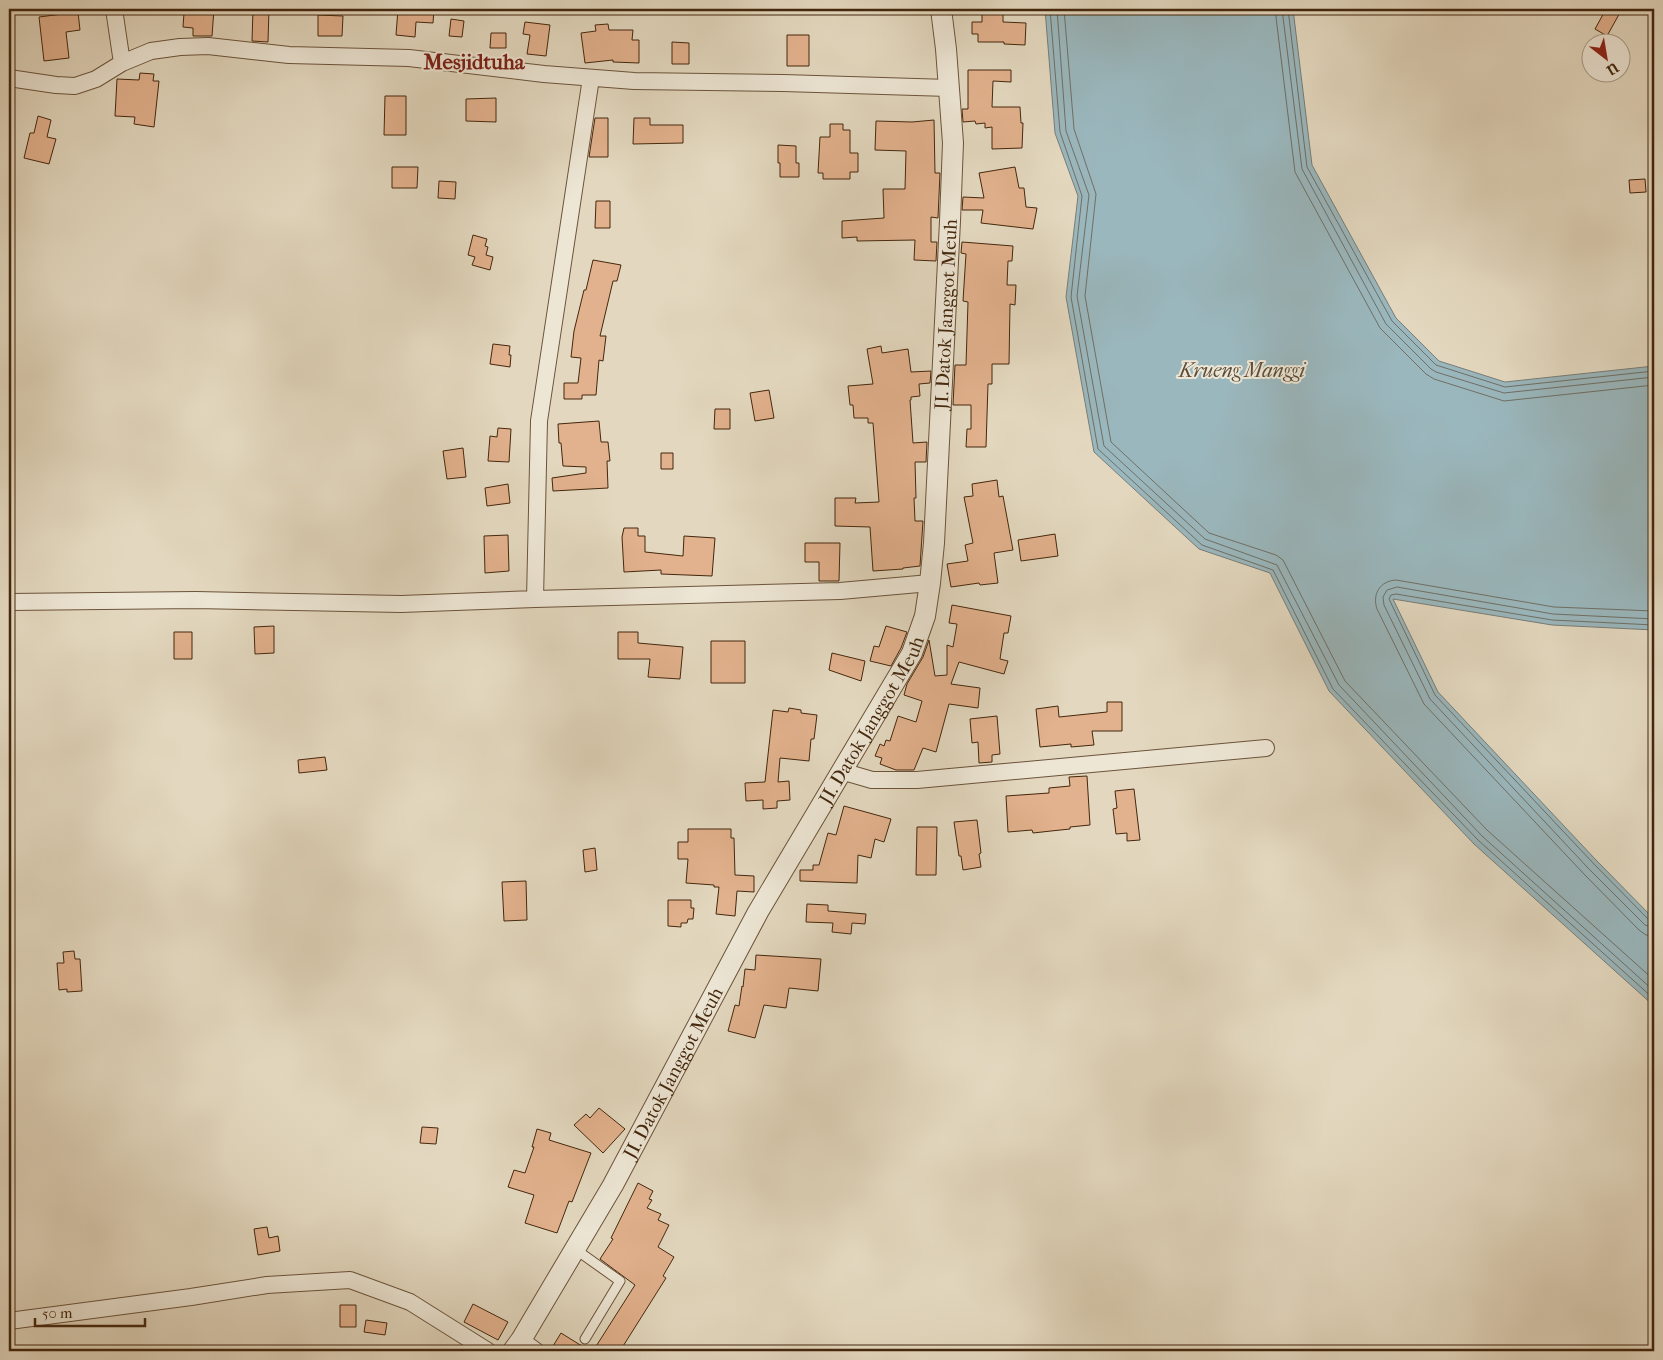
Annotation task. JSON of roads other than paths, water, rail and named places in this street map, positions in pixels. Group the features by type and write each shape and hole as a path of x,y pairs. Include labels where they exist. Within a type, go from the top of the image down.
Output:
{"street":[{"path":"114,9 122,63"},
{"name":"JI. Datok Janggot Meuh","path":"524,1348 575,1249 612,1185 758,912 912,653 925,616 934,543 950,221 952,143 950,88 941,9"},
{"path":"9,78 75,86 96,79 122,63 151,52 180,47 208,46 289,55 410,58 590,78 634,81 950,88"},
{"path":"536,599 539,421 590,78"},
{"path":"9,602 196,600 401,604 840,592 930,583"},
{"path":"841,771 872,780 917,780 1266,748"},
{"path":"9,1321 267,1285 350,1280 410,1302 488,1351"}],"lane":[{"path":"575,1249 620,1281 585,1339"}],"water":[{"name":"Krueng Manggi","path":"1045,9 1293,9 1312,165 1396,318 1439,361 1505,382 1654,366 1654,630 1552,625 1393,599 1438,692 1654,919 1654,1006 1474,844 1329,691 1270,573 1199,549 1094,452 1066,297 1078,196 1055,133"}],"district":[{"name":"Mesjidtuha","path":"474,62"}]}
